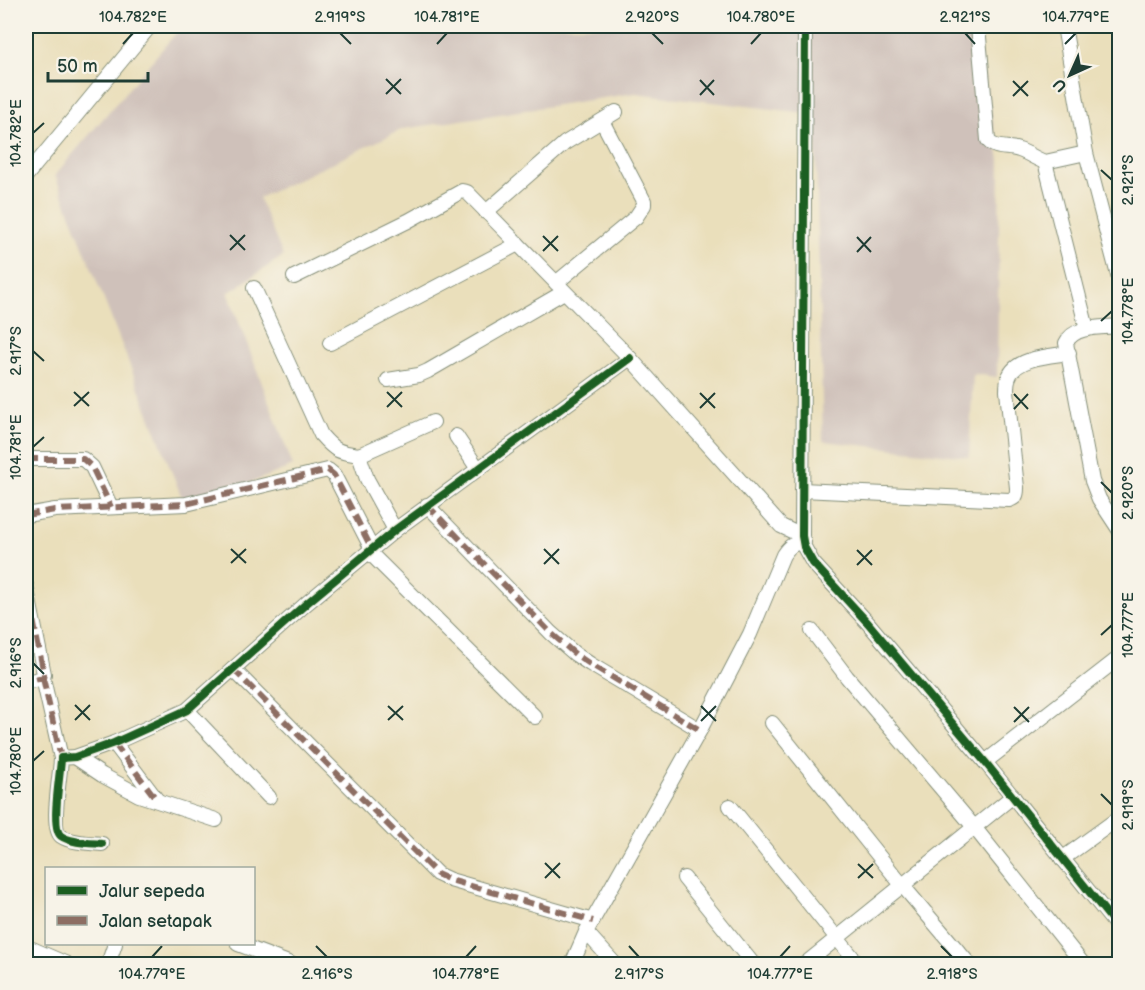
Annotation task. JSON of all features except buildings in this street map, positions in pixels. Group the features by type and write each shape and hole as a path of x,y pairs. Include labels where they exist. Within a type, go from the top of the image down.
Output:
{"street":[{"path":"26,176 150,26"},
{"path":"805,26 802,490 804,547 813,563 986,762 1119,930"},
{"path":"978,26 990,143 994,146 1021,150 1045,162 1086,153"},
{"path":"1064,26 1086,153 1119,283"},
{"path":"486,212 565,143 616,112"},
{"path":"388,380 419,375 428,371 560,287 636,217 644,201 602,121"},
{"path":"1045,162 1087,329"},
{"path":"294,277 408,221 462,191 468,192 630,358 781,526 803,539"},
{"path":"330,343 518,244"},
{"path":"254,288 321,435 333,448 359,455 433,422"},
{"path":"1119,326 1087,329 1069,337 1066,343 1092,481 1099,499 1119,531"},
{"path":"802,490 1009,500 1014,498 1017,488 1007,391 1009,376 1017,366 1026,361 1069,353"},
{"path":"68,757 114,743 188,710 307,603 395,530 630,358"},
{"path":"456,436 478,468"},
{"path":"359,455 367,479 395,530"},
{"path":"26,459 83,459 92,467 111,507"},
{"path":"26,515 55,510 186,504 328,470 334,476 371,550 536,717"},
{"path":"427,505 551,633 575,654 700,730"},
{"path":"572,964 590,926 700,730 750,634 783,555 788,547 803,539"},
{"path":"26,585 44,678 68,757 56,830 65,838 102,844"},
{"path":"812,631 846,677 974,827 1083,964"},
{"path":"986,762 1119,657"},
{"path":"233,669 437,874 590,926 615,964"},
{"path":"26,682 44,678"},
{"path":"188,710 269,797"},
{"path":"772,723 902,885 969,964"},
{"path":"114,743 157,800"},
{"path":"68,757 139,795 216,820"},
{"path":"805,964 1013,796"},
{"path":"730,806 858,964"},
{"path":"1062,859 1119,817"},
{"path":"684,878 753,964"},
{"path":"108,964 115,945"},
{"path":"241,945 291,964"},
{"path":"30,948 67,964"}],"shaded area":[{"path":"182,26 975,26 1000,160 997,377 973,374 969,457 823,441 815,114 635,93 403,129 259,198 283,256 228,293 293,466 186,508 55,175"}],"marked path":[{"path":"26,459 83,459 92,467 111,507"},
{"path":"26,515 55,510 186,504 328,470 334,475 372,549"},
{"path":"427,505 551,633 575,654 700,730"},
{"path":"26,585 44,674 43,678 26,682"},
{"path":"233,669 437,874 450,880 593,921"},
{"path":"43,678 61,758"},
{"path":"114,743 157,800"}],"cycle path":[{"path":"805,26 802,536 804,547 813,563 868,623 985,762 1120,930"},
{"path":"102,844 70,840 61,836 58,831 56,811 61,758 75,757 114,743 187,710 307,603 395,530 630,358"}]}
